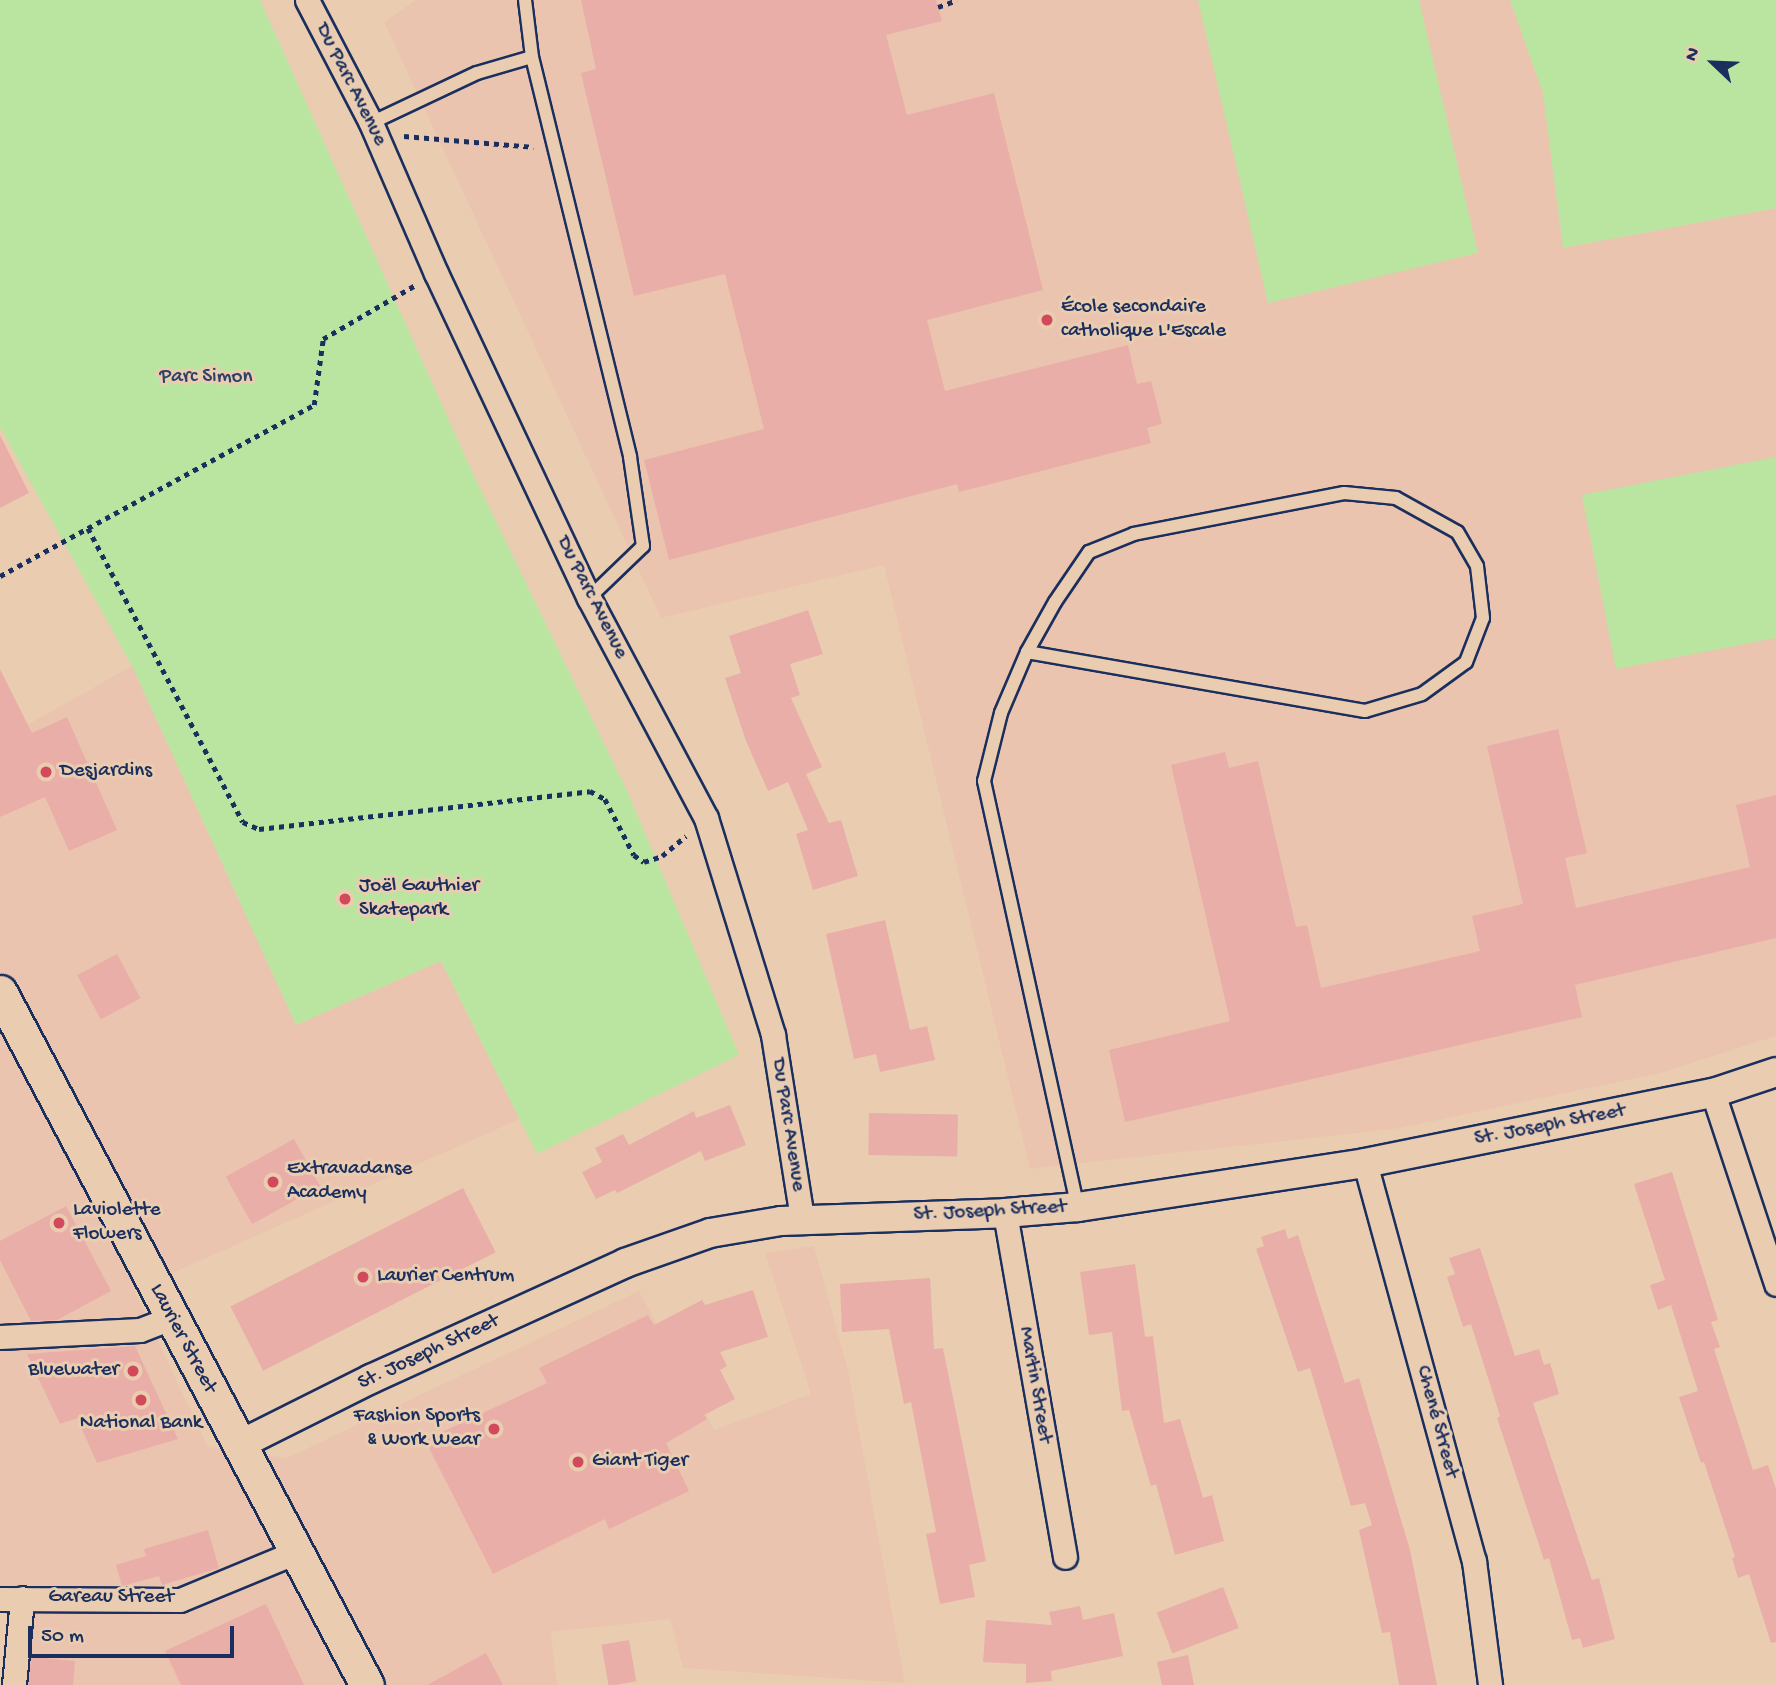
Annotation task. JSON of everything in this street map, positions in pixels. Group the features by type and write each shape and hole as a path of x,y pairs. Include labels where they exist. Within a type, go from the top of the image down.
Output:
{"main road":[{"name":"Laurier Street","path":"0,992 367,1685"}],"street":[{"name":"Du Parc Avenue","path":"307,0 371,123 436,273 589,598 706,818 773,1035 802,1219"},
{"name":"St. Joseph Street","path":"239,1445 371,1379 625,1263 710,1233 802,1219 1005,1213 1078,1207 1365,1163 1713,1093 1776,1072"},
{"path":"1713,1093 1776,1284"},
{"name":"Chené Street","path":"1365,1163 1474,1560 1490,1685"},
{"name":"Martin Street","path":"1005,1213 1065,1557"},
{"path":"0,1337 140,1330 172,1318"},
{"name":"Gareau Street","path":"11,1598 180,1600 296,1552"},
{"path":"11,1598 14,1685"}],"lane":[{"path":"525,0 532,57 630,457 643,546 589,598"},
{"path":"371,123 477,73 532,57"},
{"path":"1027,652 1365,711 1422,694 1466,662 1483,618 1476,566 1457,532 1396,498 1344,493 1134,534 1088,552 1027,652 1001,713 984,780 1078,1207"}],"path":[{"path":"938,7 957,0"},
{"path":"399,135 554,149"},
{"path":"0,576 314,405 323,339 436,273"},
{"path":"88,528 243,822 259,829 590,791 605,799 634,855 644,862 662,856 706,818"}],"shaded area":[{"path":"416,0 1510,0 1543,93 1563,248 1776,208 1776,1036 1661,1073 1400,1128 1030,1169 884,565 661,618 384,22"},
{"path":"132,666 296,1025 441,961 520,1119 134,1290 208,1447 287,1458 639,1291 714,1430 811,1394 765,1253 814,1246 848,1370 905,1683 683,1668 670,1619 551,1632 557,1685 20,1685 23,1629 0,1597 0,740"}],"green space":[{"name":"Parc Simon","path":"0,0 260,0 474,476 628,793 739,1055 537,1154 441,961 296,1025 132,666 0,427"},
{"path":"1198,0 1419,0 1478,253 1268,303"},
{"path":"1510,0 1776,0 1776,208 1563,248 1543,93"},
{"path":"1776,457 1776,638 1616,669 1582,495"}],"building":[{"path":"581,0 936,0 942,21 886,35 907,115 994,93 1043,290 927,320 945,391 1128,345 1137,384 1151,381 1162,424 1147,428 1151,443 959,492 957,484 669,560 644,460 764,429 725,274 634,296 581,73 596,69"},
{"path":"0,435 29,493 0,508"},
{"path":"808,610 823,654 790,664 800,695 791,698 822,767 806,774 829,823 841,820 858,876 813,890 796,834 808,830 788,782 768,791 746,741 725,678 741,673 729,636"},
{"name":"Desjardins","path":"0,669 32,733 67,717 117,830 69,851 45,797 0,817"},
{"path":"1558,729 1587,853 1565,858 1576,908 1750,867 1736,805 1776,795 1776,938 1575,985 1582,1017 1125,1122 1109,1050 1230,1021 1171,765 1225,752 1229,768 1258,761 1296,927 1307,925 1321,988 1480,951 1472,916 1523,904 1487,746"},
{"path":"885,920 910,1030 927,1026 935,1060 880,1072 876,1054 854,1059 826,934"},
{"path":"117,954 140,998 101,1019 77,975"},
{"path":"730,1105 746,1145 705,1161 701,1151 617,1193 615,1190 596,1199 582,1172 602,1162 595,1148 623,1134 629,1145 694,1111 696,1118"},
{"path":"869,1113 958,1115 957,1157 868,1155"},
{"name":"Extravadanse Academy","path":"294,1139 320,1186 252,1224 226,1177"},
{"path":"1672,1172 1718,1320 1711,1322 1720,1347 1714,1349 1753,1470 1768,1465 1776,1489 1776,1642 1771,1643 1749,1574 1738,1578 1732,1558 1735,1557 1704,1462 1701,1463 1679,1397 1698,1391 1671,1305 1658,1310 1650,1285 1665,1280 1634,1184"},
{"name":"Laurier Centrum","path":"463,1188 496,1252 263,1371 230,1306"},
{"path":"66,1206 111,1291 57,1320 31,1321 0,1260 0,1241"},
{"path":"1285,1229 1288,1239 1298,1235 1345,1383 1359,1378 1410,1550 1437,1685 1399,1685 1390,1632 1382,1633 1359,1530 1372,1525 1365,1503 1351,1506 1310,1368 1298,1372 1256,1249 1264,1246 1261,1237"},
{"path":"1480,1248 1515,1356 1539,1349 1544,1365 1550,1363 1559,1394 1533,1403 1592,1580 1599,1578 1615,1639 1583,1648 1580,1638 1572,1640 1549,1558 1544,1560 1497,1418 1500,1416 1471,1324 1463,1327 1447,1277 1455,1274 1449,1258"},
{"path":"1135,1264 1145,1337 1153,1336 1164,1423 1180,1419 1203,1498 1212,1495 1224,1541 1175,1555 1156,1484 1151,1486 1129,1410 1122,1411 1112,1332 1089,1335 1080,1272"},
{"path":"930,1278 934,1349 943,1348 986,1561 969,1565 975,1597 940,1604 926,1534 936,1532 911,1402 904,1404 889,1329 842,1332 840,1284"},
{"name":"Giant Tiger","path":"753,1290 768,1337 720,1352 727,1366 720,1370 735,1399 704,1415 707,1419 666,1443 689,1491 609,1529 605,1519 493,1574 425,1440 547,1383 539,1368 648,1315 654,1325 702,1300 705,1305"},
{"path":"135,1346 178,1439 97,1463 77,1418 60,1424 27,1354"},
{"path":"208,1530 219,1568 162,1585 159,1576 122,1586 116,1565 146,1556 144,1549"},
{"path":"1223,1587 1239,1628 1172,1654 1157,1612"},
{"path":"266,1604 304,1685 181,1685 165,1651"},
{"path":"1080,1606 1083,1620 1114,1613 1123,1656 1051,1671 1052,1681 1026,1683 1026,1664 983,1662 986,1620 1052,1625 1049,1612"},
{"path":"629,1640 636,1681 609,1685 601,1645"},
{"path":"486,1653 503,1685 427,1685"},
{"path":"1188,1655 1194,1685 1162,1685 1157,1662"},
{"path":"31,1657 75,1661 73,1685 28,1685"}],"place":[{"name":"École secondaire catholique L'Escale","path":"1047,320"},
{"name":"Desjardins","path":"46,772"},
{"name":"Joël Gauthier Skatepark","path":"345,899"},
{"name":"Extravadanse Academy","path":"273,1182"},
{"name":"Laviolette Flowers","path":"59,1223"},
{"name":"Laurier Centrum","path":"363,1277"},
{"name":"Bluewater","path":"133,1371"},
{"name":"National Bank","path":"141,1400"},
{"name":"Fashion Sports & Work Wear","path":"494,1429"},
{"name":"Giant Tiger","path":"578,1462"}]}
